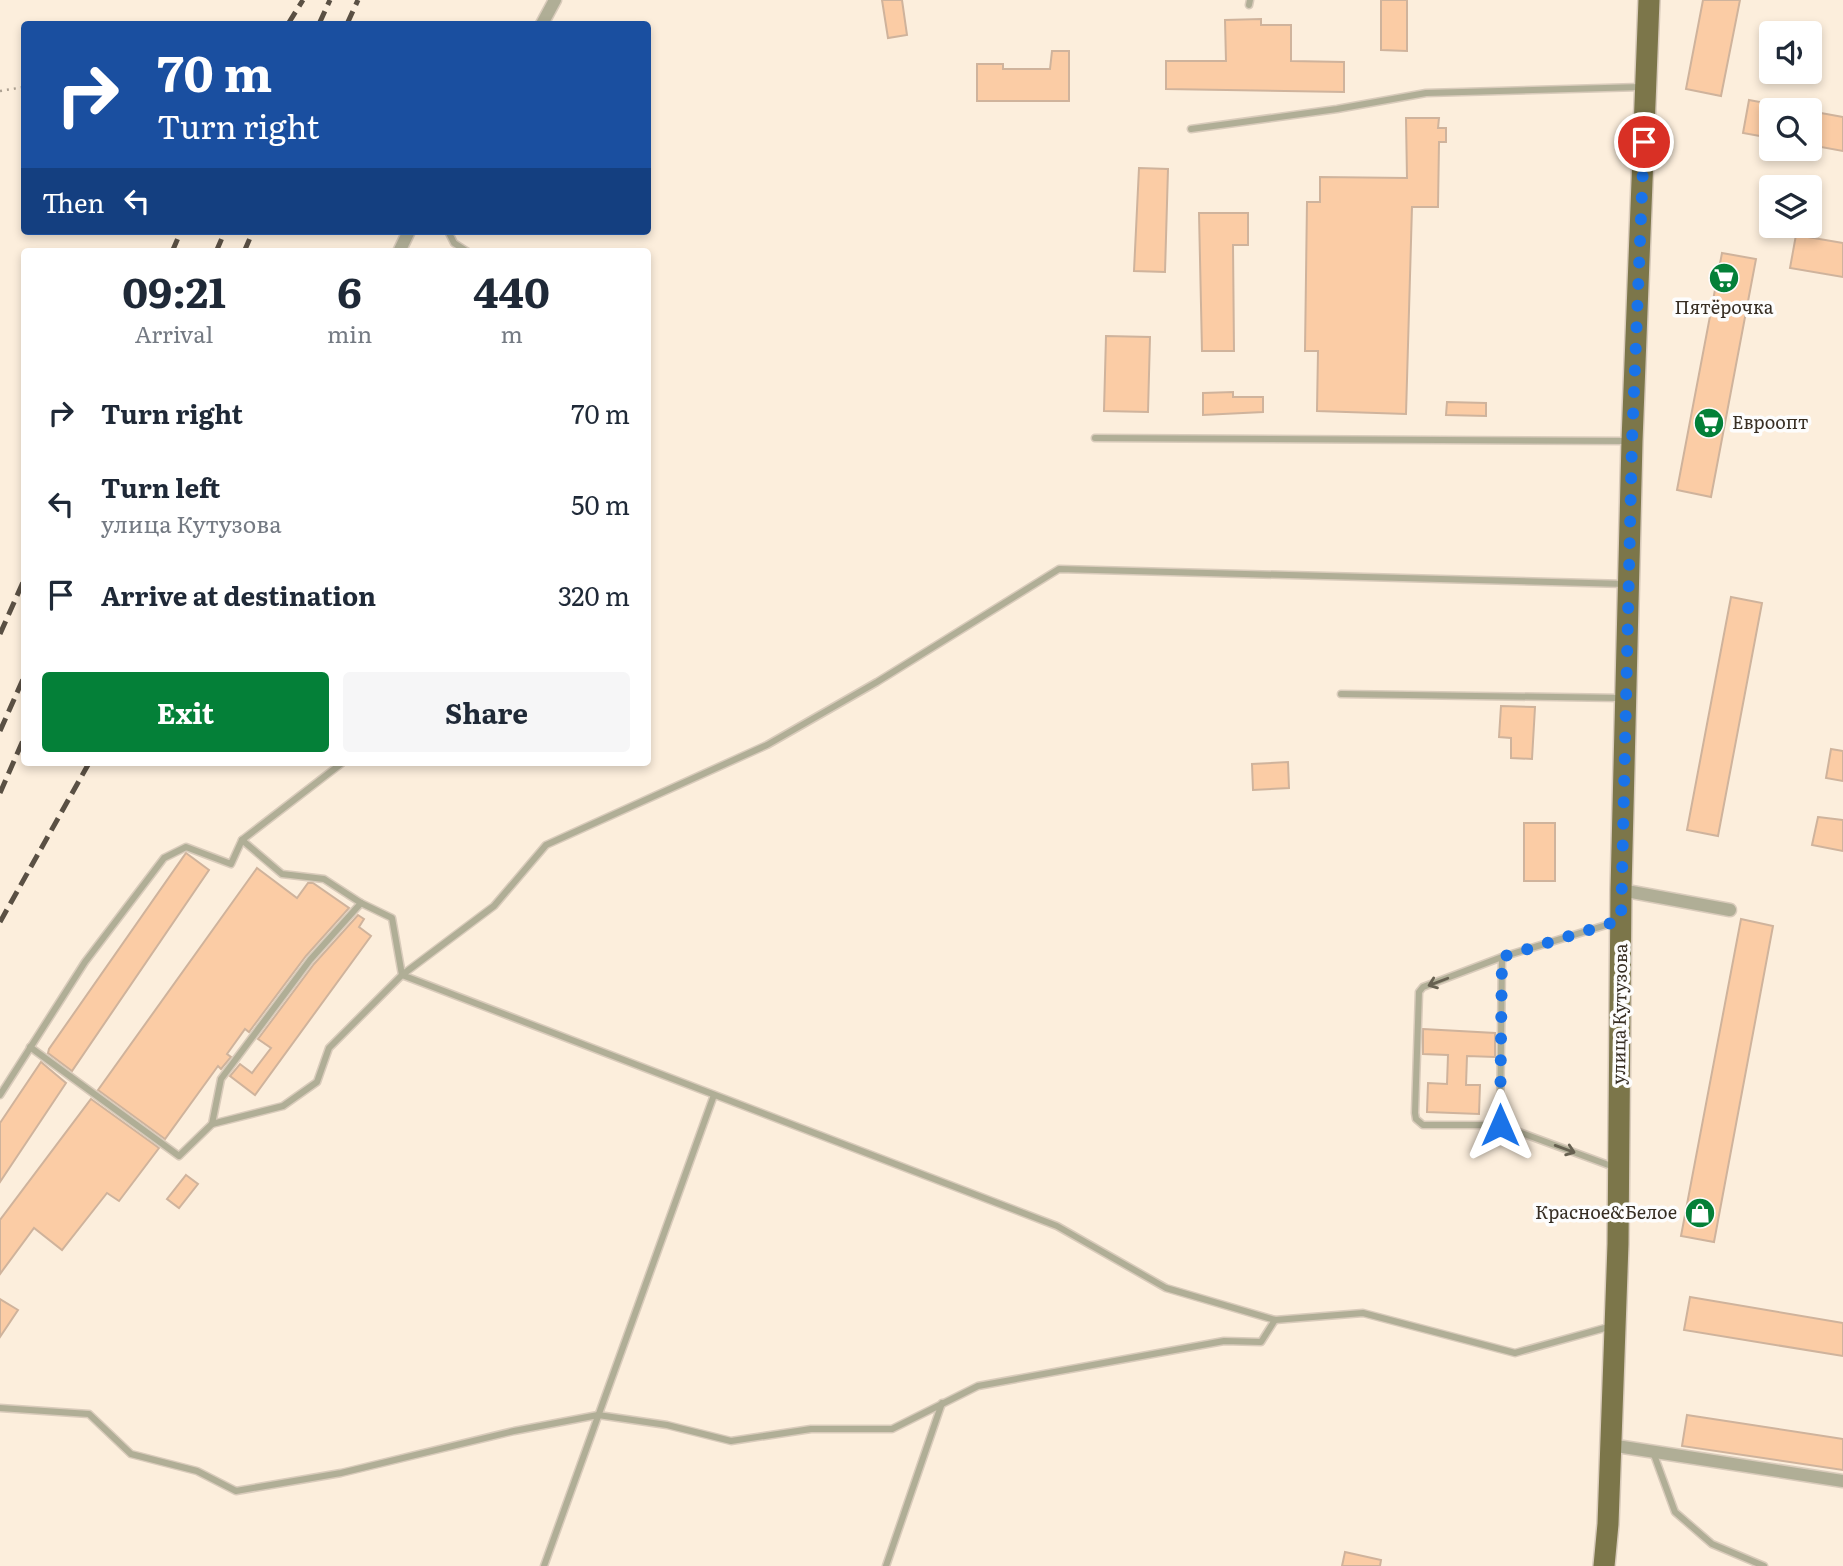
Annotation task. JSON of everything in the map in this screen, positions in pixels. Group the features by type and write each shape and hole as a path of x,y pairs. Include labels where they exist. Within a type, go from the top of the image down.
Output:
{"main road":[{"name":"улица Кутузова","path":"1604,1566 1618,1168 1621,890 1632,441 1647,87 1648,0"}],"street":[{"path":"544,21 555,0"},
{"path":"1621,890 1730,910"},
{"path":"1610,1445 1843,1481"}],"lane":[{"path":"1191,129 1337,109 1426,93 1647,87"},
{"path":"449,235 454,243 462,248"},
{"path":"1095,438 1632,441"},
{"path":"30,1047 179,1156 212,1124 283,1106 317,1082 329,1048 402,975 494,906 546,845 767,745 877,682 1059,569 1629,584"},
{"path":"1341,694 1626,698"},
{"path":"0,1095 85,962 164,858 186,847 231,864 242,840 263,820 338,766"},
{"path":"242,840 282,874 324,879 360,903 392,918 402,975"},
{"path":"212,1124 221,1079 310,960 360,903"},
{"path":"1618,1168 1500,1125 1423,1125 1416,1119 1415,1113 1419,992 1423,988 1502,957 1621,920"},
{"path":"1500,1125 1502,957"},
{"path":"402,975 1057,1226 1166,1288 1275,1320 1363,1313 1515,1353 1614,1326"},
{"path":"544,1566 714,1095"},
{"path":"0,1408 89,1414 131,1454 197,1471 236,1491 341,1473 514,1431 597,1415 667,1425 731,1441 811,1429 892,1429 978,1386 1224,1341 1261,1342 1275,1320"},
{"path":"886,1566 943,1403"},
{"path":"1652,1450 1675,1512 1712,1544 1764,1566"}],"path":[{"path":"0,91 21,88"}],"building":[{"path":"882,0 902,0 907,35 888,38"},
{"path":"1381,0 1407,0 1407,51 1381,50"},
{"path":"1703,0 1740,0 1721,96 1686,89"},
{"path":"1261,19 1261,25 1291,25 1291,61 1344,62 1344,92 1166,89 1166,61 1226,61 1225,20"},
{"path":"1052,51 1069,51 1069,101 977,101 977,64 1003,64 1003,69 1050,69"},
{"path":"1749,100 1759,102 1759,136 1743,133"},
{"path":"1822,113 1843,117 1843,151 1822,147"},
{"path":"1406,118 1439,118 1438,128 1446,128 1446,142 1439,142 1438,207 1412,207 1406,414 1317,411 1318,351 1305,351 1307,202 1320,202 1320,177 1407,178"},
{"path":"1139,168 1168,169 1165,272 1134,271"},
{"path":"1199,213 1248,213 1248,245 1233,245 1234,351 1202,351"},
{"path":"1795,238 1843,243 1843,277 1790,268"},
{"path":"1722,253 1756,259 1711,497 1677,490"},
{"path":"1106,336 1150,337 1148,412 1104,411"},
{"path":"1233,392 1233,397 1263,397 1263,412 1203,415 1203,393"},
{"path":"1447,402 1486,403 1486,416 1446,415"},
{"path":"1731,597 1762,603 1718,836 1687,830"},
{"path":"1501,706 1535,707 1532,759 1511,758 1511,738 1499,737"},
{"path":"1831,749 1843,751 1843,781 1826,778"},
{"path":"1288,762 1289,788 1253,790 1252,764"},
{"path":"1818,817 1843,820 1843,851 1812,845"},
{"path":"1524,823 1555,823 1555,881 1524,881"},
{"path":"186,853 209,870 72,1071 48,1053 49,1049"},
{"path":"257,868 297,898 308,883 313,883 349,908 306,956 249,1032 245,1029 227,1054 231,1057 221,1069 218,1066 165,1139 98,1090"},
{"path":"358,915 364,919 359,927 371,936 255,1095 230,1076 240,1064 252,1073 271,1048 258,1039 314,964"},
{"path":"1741,919 1773,926 1714,1242 1681,1236"},
{"path":"1423,1029 1495,1033 1495,1057 1467,1056 1466,1085 1480,1085 1479,1114 1427,1112 1428,1083 1447,1084 1448,1055 1423,1054"},
{"path":"41,1062 66,1083 0,1182 0,1123"},
{"path":"91,1099 159,1148 119,1201 107,1193 62,1250 34,1228 0,1274 0,1220"},
{"path":"186,1175 198,1184 179,1208 167,1199"},
{"path":"1690,1297 1843,1323 1843,1356 1684,1330"},
{"path":"0,1299 18,1310 0,1337"},
{"path":"1687,1415 1843,1439 1843,1470 1682,1446"},
{"path":"1345,1552 1381,1560 1380,1566 1342,1566"}],"railway":[{"path":"290,21 303,0"},
{"path":"320,21 330,0"},
{"path":"348,21 358,0"},
{"path":"174,248 179,235"},
{"path":"218,248 223,235"},
{"path":"246,248 251,235"},
{"path":"0,634 21,587"},
{"path":"0,731 21,684"},
{"path":"0,793 21,745"},
{"path":"0,922 87,766"}],"place":[{"name":"Пятёрочка","path":"1724,278"},
{"name":"Евроопт","path":"1709,423"},
{"name":"Красное&Белое","path":"1700,1213"}],"route":[{"path":"1500,1125 1502,957 1621,920 1632,441 1644,142"}]}
